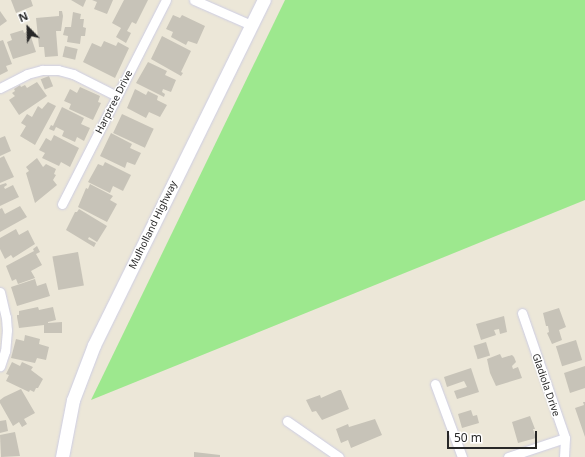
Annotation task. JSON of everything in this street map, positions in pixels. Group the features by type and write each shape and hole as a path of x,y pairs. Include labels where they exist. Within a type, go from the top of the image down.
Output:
{"main road":[{"name":"Mulholland Highway","path":"62,457 73,400 94,345 264,0"}],"street":[{"name":"Harptree Drive","path":"62,204 166,0"},
{"path":"194,0 251,25"},
{"path":"0,88 27,74 42,70 58,70 73,74 117,96"},
{"path":"0,292 6,317 7,330 5,351 0,366"},
{"name":"Gladiola Drive","path":"522,314 565,438 564,457"},
{"path":"435,384 462,457"},
{"path":"287,420 339,457"},
{"path":"508,457 565,438"}],"green space":[{"path":"285,0 585,0 585,200 91,400"}],"building":[{"path":"11,0 31,0 33,6 16,13"},
{"path":"71,0 86,0 83,7"},
{"path":"92,0 113,0 107,14 94,9 97,2"},
{"path":"124,0 148,0 136,24 132,22 127,31 131,33 126,43 116,37 121,28 112,23"},
{"path":"0,11 7,21 0,26"},
{"path":"59,11 62,11 63,16 61,31 56,31 58,56 45,57 44,47 39,47 36,18 59,16"},
{"path":"73,12 81,14 80,19 84,19 83,27 86,28 85,36 81,36 80,44 67,42 68,36 63,35 65,27 71,27"},
{"path":"173,15 180,18 182,15 205,26 197,44 188,41 186,45 171,37 173,32 166,29"},
{"path":"23,30 24,33 29,31 36,52 13,59 7,42 12,40 10,34"},
{"path":"162,36 191,51 181,72 183,73 181,76 151,59"},
{"path":"3,40 12,64 6,66 8,71 0,75 0,41"},
{"path":"104,41 116,46 118,42 129,48 115,78 83,62 92,43 101,47"},
{"path":"65,46 78,49 75,60 63,57"},
{"path":"148,62 167,71 165,75 176,80 171,92 163,89 162,92 165,94 164,97 136,83"},
{"path":"49,76 53,86 45,90 41,79"},
{"path":"37,82 47,96 19,115 9,100 15,96 12,93 15,91 14,89 20,85 21,87 25,85 27,88"},
{"path":"80,87 100,96 98,102 101,103 93,120 69,109 71,104 64,101 70,89 77,93"},
{"path":"135,89 146,95 148,91 158,96 157,100 167,105 160,117 149,112 146,118 127,108"},
{"path":"48,102 56,106 35,145 20,136 26,126 21,123 27,114 32,117 38,106 42,109"},
{"path":"62,107 84,118 81,124 90,128 84,141 77,137 75,142 62,136 64,131 56,127 54,131 49,129 51,125 53,126"},
{"path":"122,114 154,129 145,148 113,133"},
{"path":"111,133 132,144 130,148 141,153 135,165 127,162 125,168 100,156"},
{"path":"54,135 79,148 70,167 61,162 59,166 42,158 45,153 39,150 46,138 51,141"},
{"path":"5,136 11,151 0,156 0,138"},
{"path":"4,156 14,177 0,183 0,158"},
{"path":"37,158 43,167 46,164 56,169 54,174 56,175 53,180 57,185 35,203 26,173 29,171 26,167"},
{"path":"105,162 131,175 123,191 113,186 110,193 88,182 98,164 103,166"},
{"path":"6,183 7,185 4,187 5,189 13,185 19,197 0,206 0,185"},
{"path":"90,184 113,196 110,200 117,204 107,222 78,207 86,188 88,189"},
{"path":"20,206 27,217 0,232 0,209 2,208 5,214"},
{"path":"79,209 107,226 97,242 89,237 88,239 96,243 94,247 66,230 75,212"},
{"path":"16,229 19,235 28,230 35,244 13,258 11,255 5,259 0,249 0,238"},
{"path":"37,246 40,252 36,254 42,265 31,271 35,278 18,284 16,279 12,281 6,266 34,251 33,249"},
{"path":"78,252 84,285 58,290 52,257"},
{"path":"35,279 37,286 46,283 50,296 17,306 11,287"},
{"path":"38,307 39,310 53,307 56,320 48,323 62,322 62,333 44,333 44,325 19,328 17,315 19,315 19,311"},
{"path":"559,308 566,327 559,330 562,340 552,344 547,333 549,332 548,326 546,326 543,313"},
{"path":"504,316 507,332 500,334 499,329 494,330 496,335 481,340 476,324"},
{"path":"25,335 40,339 39,344 49,347 46,360 37,358 35,363 11,358 16,339 24,341"},
{"path":"576,340 582,360 562,366 556,346"},
{"path":"486,342 490,355 478,359 474,346"},
{"path":"500,354 502,358 512,355 514,357 516,362 512,366 513,369 518,367 522,378 496,386 490,373 487,359"},
{"path":"12,362 20,366 22,362 33,367 31,370 43,379 34,392 30,390 29,392 6,381 9,375 6,374"},
{"path":"585,366 585,388 570,393 564,373"},
{"path":"471,368 479,392 457,399 454,391 467,387 464,381 447,387 444,377"},
{"path":"21,389 35,413 24,419 27,424 22,427 19,422 13,426 0,403 0,400 4,397"},
{"path":"341,390 349,409 322,420 316,411 312,412 306,400 320,395 321,398"},
{"path":"583,402 585,402 585,437 575,408 584,405"},
{"path":"471,410 473,416 477,415 479,423 462,428 458,414"},
{"path":"530,416 535,429 533,429 536,438 518,443 512,422"},
{"path":"375,419 382,435 351,448 348,440 341,443 336,429 348,424 349,427"},
{"path":"6,420 8,431 0,433 0,421"},
{"path":"15,432 20,456 1,457 0,435"},
{"path":"194,452 220,455 220,457 194,457"}]}
